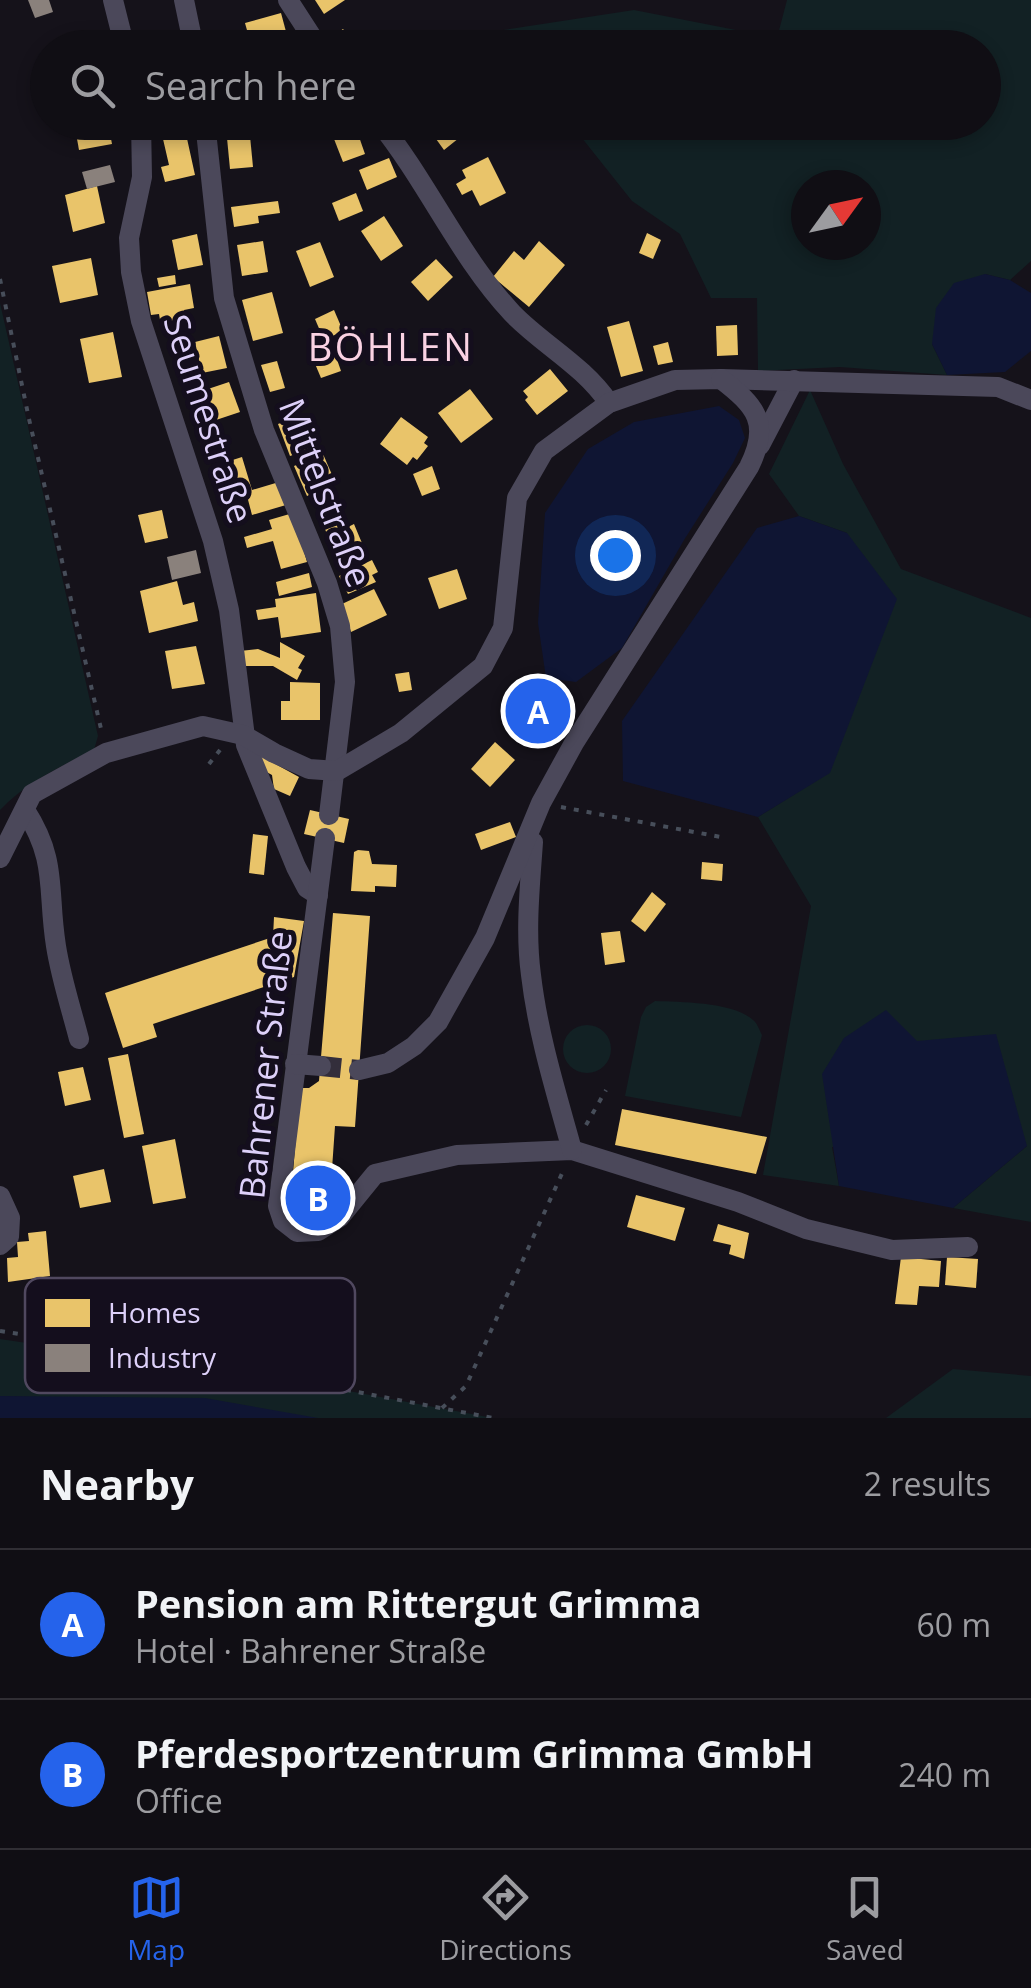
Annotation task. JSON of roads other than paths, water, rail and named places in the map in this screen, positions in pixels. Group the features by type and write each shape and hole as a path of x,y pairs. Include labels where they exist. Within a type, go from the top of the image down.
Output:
{"street":[{"path":"113,0 121,30"},
{"path":"184,0 190,30"},
{"path":"288,0 307,30"},
{"name":"Seumestraße","path":"141,140 142,178 129,238 131,272 141,320 213,541 228,610 243,735"},
{"name":"Mittelstraße","path":"207,140 224,298 264,430 327,583 340,626 345,682 337,771"},
{"path":"392,140 470,258 513,314 587,376 608,403"},
{"path":"721,378 746,398 754,410 760,425 759,446"},
{"path":"0,858 32,794 106,753 203,726 243,735 309,769 337,771 401,733 484,666 503,628 517,498 544,451 608,403 674,380 721,378 998,388 1031,400"},
{"path":"359,1070 388,1062 414,1046 438,1022 484,938 542,803 574,743 759,446 794,380"},
{"name":"Bahrener Straße","path":"243,735 296,867 308,888 318,895"},
{"path":"329,815 337,771"},
{"path":"24,810 48,856 56,948 79,1039"},
{"path":"534,825 528,908 530,971 539,1031 572,1150 738,1202 824,1234 892,1250 968,1246"},
{"name":"Bahrener Straße","path":"325,838 278,1206 283,1221 297,1232 318,1232 340,1216 375,1174 457,1155 572,1150"},
{"path":"295,1064 320,1066"},
{"path":"0,1196 10,1218 9,1237 0,1245"}],"water":[{"path":"985,274 1010,280 1031,293 1031,351 1005,372 947,375 932,344 936,308 954,283"},
{"path":"719,406 739,420 745,438 622,648 576,682 546,678 538,623 545,513 588,449 634,422"},
{"path":"799,516 847,533 897,599 830,773 758,817 623,781 622,721 757,528"},
{"path":"886,1010 917,1041 996,1034 1027,1146 953,1208 839,1186 822,1074 844,1038"},
{"path":"0,1396 205,1398 318,1418 0,1418"}],"tunnel":[{"path":"321,1066 359,1070"}],"place":[{"name":"Pension am Rittergut Grimma","path":"538,711"},
{"name":"Pferdesportzentrum Grimma GmbH","path":"318,1198"}],"district":[{"name":"BÖHLEN","path":"391,348"}]}
